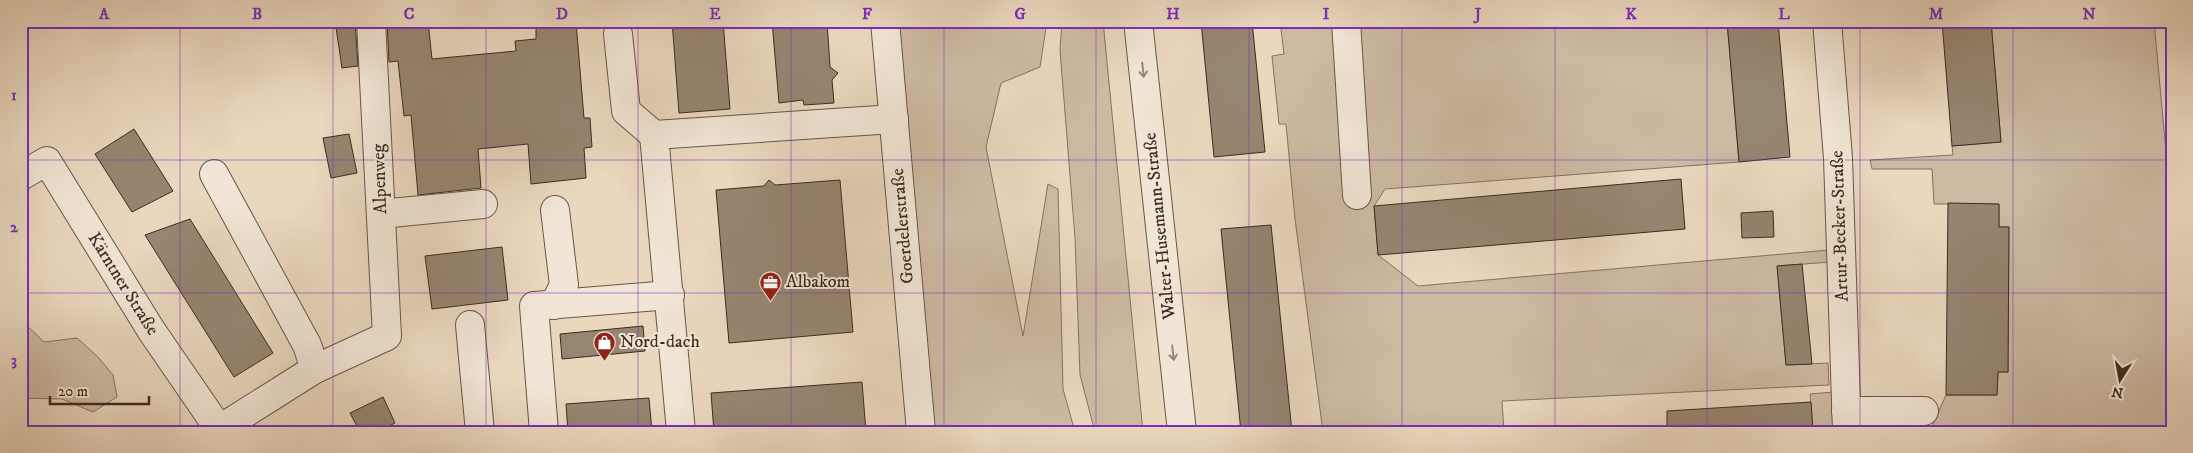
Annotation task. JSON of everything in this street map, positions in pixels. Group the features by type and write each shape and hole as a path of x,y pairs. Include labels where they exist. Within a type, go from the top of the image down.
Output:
{"street":[{"name":"Alpenweg","path":"371,21 387,336"},
{"name":"Goerdelerstraße","path":"885,21 921,432"},
{"name":"Walter-Husemann-Straße","path":"1138,21 1182,432"},
{"path":"1346,21 1357,195"},
{"name":"Artur-Becker-Straße","path":"1827,21 1838,158 1847,421"},
{"path":"618,34 626,111 654,135 681,432"},
{"path":"654,135 894,120"},
{"name":"Kärntner Straße","path":"21,176 47,161 151,330 217,431 315,369 387,336"},
{"path":"214,174 306,345 315,369"},
{"path":"381,214 483,204"},
{"path":"554,305 564,285 555,210"},
{"path":"544,432 534,306 670,295"},
{"path":"470,325 480,432"},
{"path":"1847,421 1924,411"}],"shaded area":[{"path":"896,21 1047,21 1040,67 1001,83 986,147 1023,336 1048,184 1058,189 1063,389 1075,432 931,432"},
{"path":"1062,21 1103,21 1143,432 1095,432 1080,375 1075,238 1060,50"},
{"path":"1280,21 1727,21 1739,162 1385,189 1374,206 1378,255 1418,286 1829,250 1831,262 1777,266 1786,365 1828,363 1829,385 1502,401 1504,432 1323,432 1295,219 1286,124 1279,124 1272,56 1284,54"},
{"path":"1991,21 2154,21 2166,152 2172,152 2172,432 1872,432 1872,424 1931,429 1946,395 1997,395 1998,372 2008,372 2009,227 1999,227 1999,204 1934,204 1932,169 1872,169 1870,160 1953,155 1952,146 2001,142"},
{"path":"21,320 44,342 77,338 98,357 113,375 117,397 93,412 62,399 21,398"},
{"path":"1834,392 1837,432 1813,432 1810,394"}],"building":[{"path":"335,21 355,21 358,66 342,68"},
{"path":"387,21 428,21 432,59 516,51 515,41 536,39 536,26 576,22 584,118 590,118 592,147 584,148 586,178 531,184 528,144 478,149 481,188 418,195 411,115 404,116 398,61 389,62"},
{"path":"672,21 723,21 730,109 679,113"},
{"path":"772,21 827,21 830,67 838,73 832,80 834,103 804,105 803,100 779,103"},
{"path":"1201,21 1252,21 1265,152 1214,157"},
{"path":"1727,21 1778,21 1790,157 1739,162"},
{"path":"1942,21 1991,21 2001,142 1952,146"},
{"path":"134,129 173,191 132,212 95,154"},
{"path":"349,134 357,173 331,178 323,138"},
{"path":"1681,179 1685,229 1378,255 1374,206"},
{"path":"769,180 775,185 840,180 853,332 729,343 716,190 764,186"},
{"path":"1948,203 1999,204 1999,227 2009,227 2008,372 1998,372 1997,395 1946,395"},
{"path":"1773,211 1774,237 1742,238 1741,213"},
{"path":"190,219 273,353 234,377 145,235"},
{"path":"1271,225 1292,432 1241,432 1221,229"},
{"path":"502,247 508,300 432,309 425,256"},
{"path":"1802,264 1812,364 1786,365 1777,266"},
{"path":"643,326 645,351 562,359 560,334"},
{"path":"862,382 866,432 714,432 711,393"},
{"path":"383,397 395,423 377,432 360,432 350,413"},
{"path":"649,398 652,432 568,432 566,404"},
{"path":"1811,402 1813,432 1667,432 1667,411"}],"place":[{"name":"Albakom","path":"770,301"},
{"name":"Nord-dach","path":"604,361"}]}
